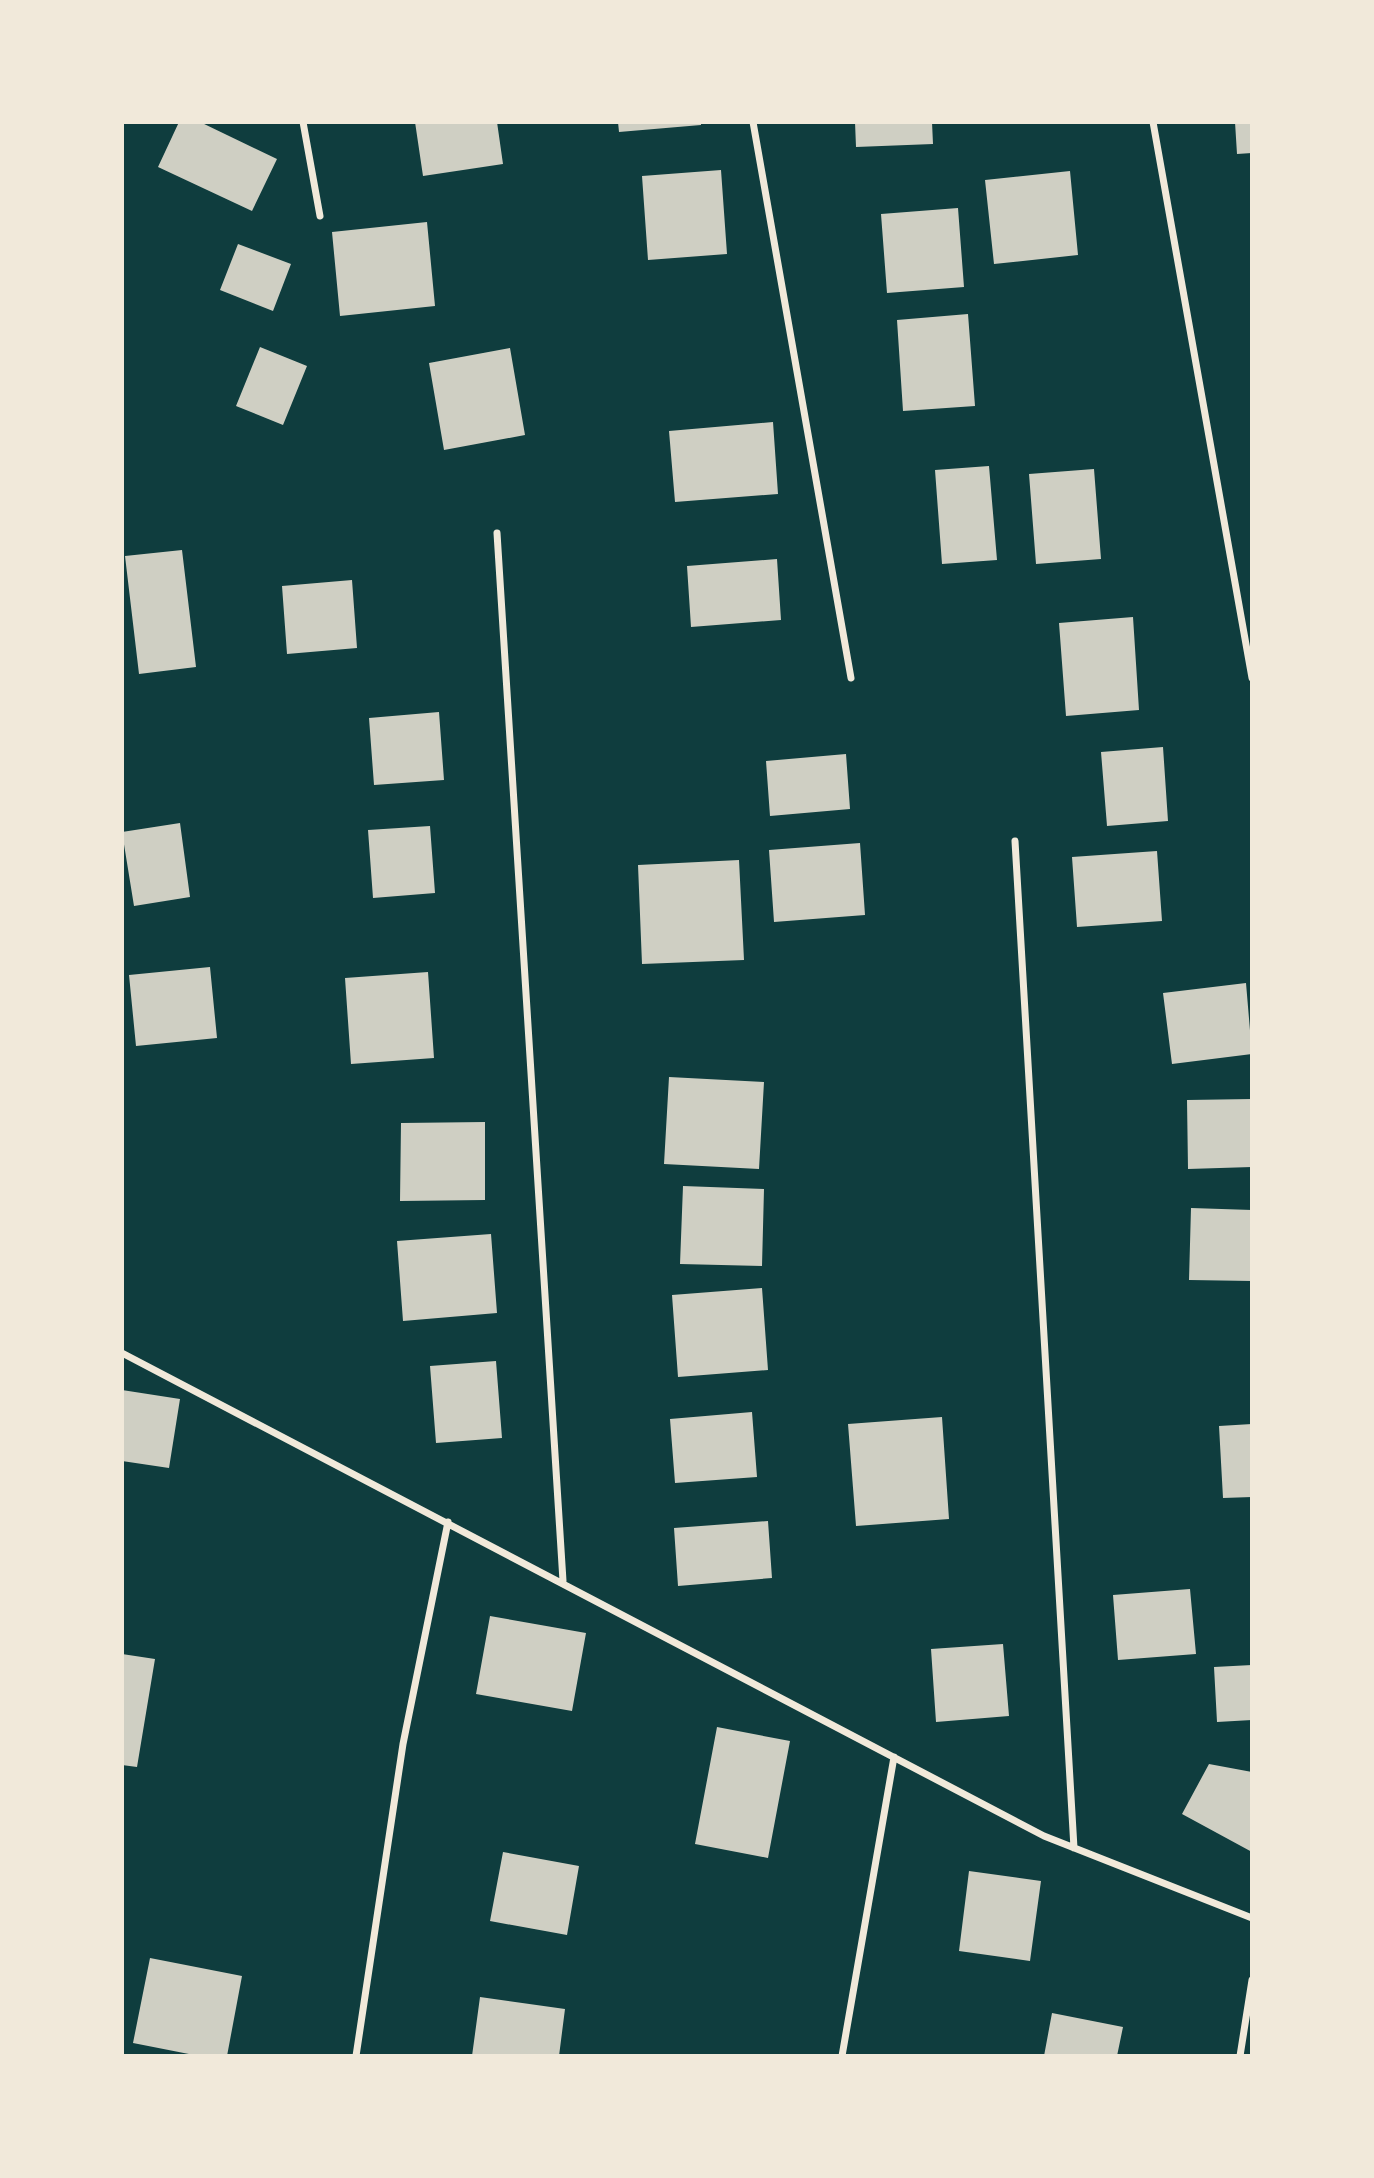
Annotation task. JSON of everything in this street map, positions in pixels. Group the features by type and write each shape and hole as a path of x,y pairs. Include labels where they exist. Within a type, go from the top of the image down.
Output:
{"street":[{"path":"303,122 320,216"},
{"path":"753,122 850,678"},
{"path":"1153,122 1251,678"},
{"path":"497,533 563,1581"},
{"path":"1015,841 1074,1848"},
{"path":"122,1353 563,1581 1044,1836 1251,1918"},
{"path":"356,2056 403,1744 448,1522"},
{"path":"842,2056 894,1756"},
{"path":"1240,2056 1251,1980"}],"building":[{"path":"179,122 200,122 277,159 252,211 158,167"},
{"path":"415,122 497,122 503,164 423,176"},
{"path":"618,122 701,122 701,125 619,132"},
{"path":"855,122 932,122 933,144 856,147"},
{"path":"1235,122 1252,122 1252,153 1237,154"},
{"path":"721,170 727,254 648,260 642,176"},
{"path":"1070,171 1078,255 994,264 985,180"},
{"path":"958,208 964,287 887,293 881,214"},
{"path":"427,222 435,306 340,316 332,232"},
{"path":"238,244 291,264 273,311 220,290"},
{"path":"968,314 975,406 903,411 897,320"},
{"path":"260,347 307,366 283,425 236,406"},
{"path":"510,348 525,435 444,450 429,363"},
{"path":"773,422 778,494 675,502 669,431"},
{"path":"989,466 997,560 942,564 935,470"},
{"path":"1094,469 1101,559 1036,564 1029,474"},
{"path":"182,550 196,667 139,674 125,556"},
{"path":"777,559 781,620 691,627 687,566"},
{"path":"352,580 357,648 287,654 282,586"},
{"path":"1133,617 1139,710 1066,716 1059,623"},
{"path":"439,712 444,780 374,785 369,718"},
{"path":"1163,747 1168,821 1107,826 1101,752"},
{"path":"846,754 850,809 770,816 766,761"},
{"path":"180,823 190,897 134,906 122,832"},
{"path":"430,826 435,893 373,898 368,830"},
{"path":"860,843 865,915 774,922 769,850"},
{"path":"1157,851 1162,921 1077,927 1072,857"},
{"path":"739,860 744,960 642,964 638,865"},
{"path":"210,967 217,1038 136,1046 129,975"},
{"path":"428,972 434,1058 351,1064 345,978"},
{"path":"1246,983 1252,1054 1172,1064 1163,993"},
{"path":"669,1077 764,1082 759,1169 664,1164"},
{"path":"1252,1099 1252,1167 1188,1169 1187,1100"},
{"path":"485,1122 485,1200 400,1201 401,1123"},
{"path":"683,1186 764,1189 762,1266 680,1264"},
{"path":"1191,1208 1252,1210 1252,1281 1189,1280"},
{"path":"491,1234 497,1313 403,1321 397,1241"},
{"path":"762,1288 768,1370 678,1377 672,1295"},
{"path":"496,1361 502,1438 436,1443 430,1366"},
{"path":"122,1390 180,1399 169,1468 122,1461"},
{"path":"752,1412 757,1477 675,1483 670,1419"},
{"path":"942,1417 949,1519 856,1526 848,1424"},
{"path":"1252,1424 1252,1497 1223,1498 1219,1426"},
{"path":"768,1521 772,1578 678,1586 674,1528"},
{"path":"1190,1589 1196,1654 1118,1660 1113,1595"},
{"path":"490,1616 586,1633 572,1711 476,1694"},
{"path":"1003,1644 1009,1716 936,1722 931,1649"},
{"path":"122,1654 155,1659 137,1767 122,1765"},
{"path":"1252,1665 1252,1720 1217,1722 1214,1667"},
{"path":"717,1727 790,1741 768,1858 695,1844"},
{"path":"1209,1764 1252,1772 1252,1852 1182,1814"},
{"path":"503,1852 579,1866 567,1935 490,1921"},
{"path":"969,1871 1041,1881 1030,1961 959,1951"},
{"path":"150,1958 242,1976 227,2056 199,2056 133,2043"},
{"path":"480,1997 565,2009 559,2056 472,2056"},
{"path":"1052,2013 1123,2027 1117,2056 1044,2056"}]}
